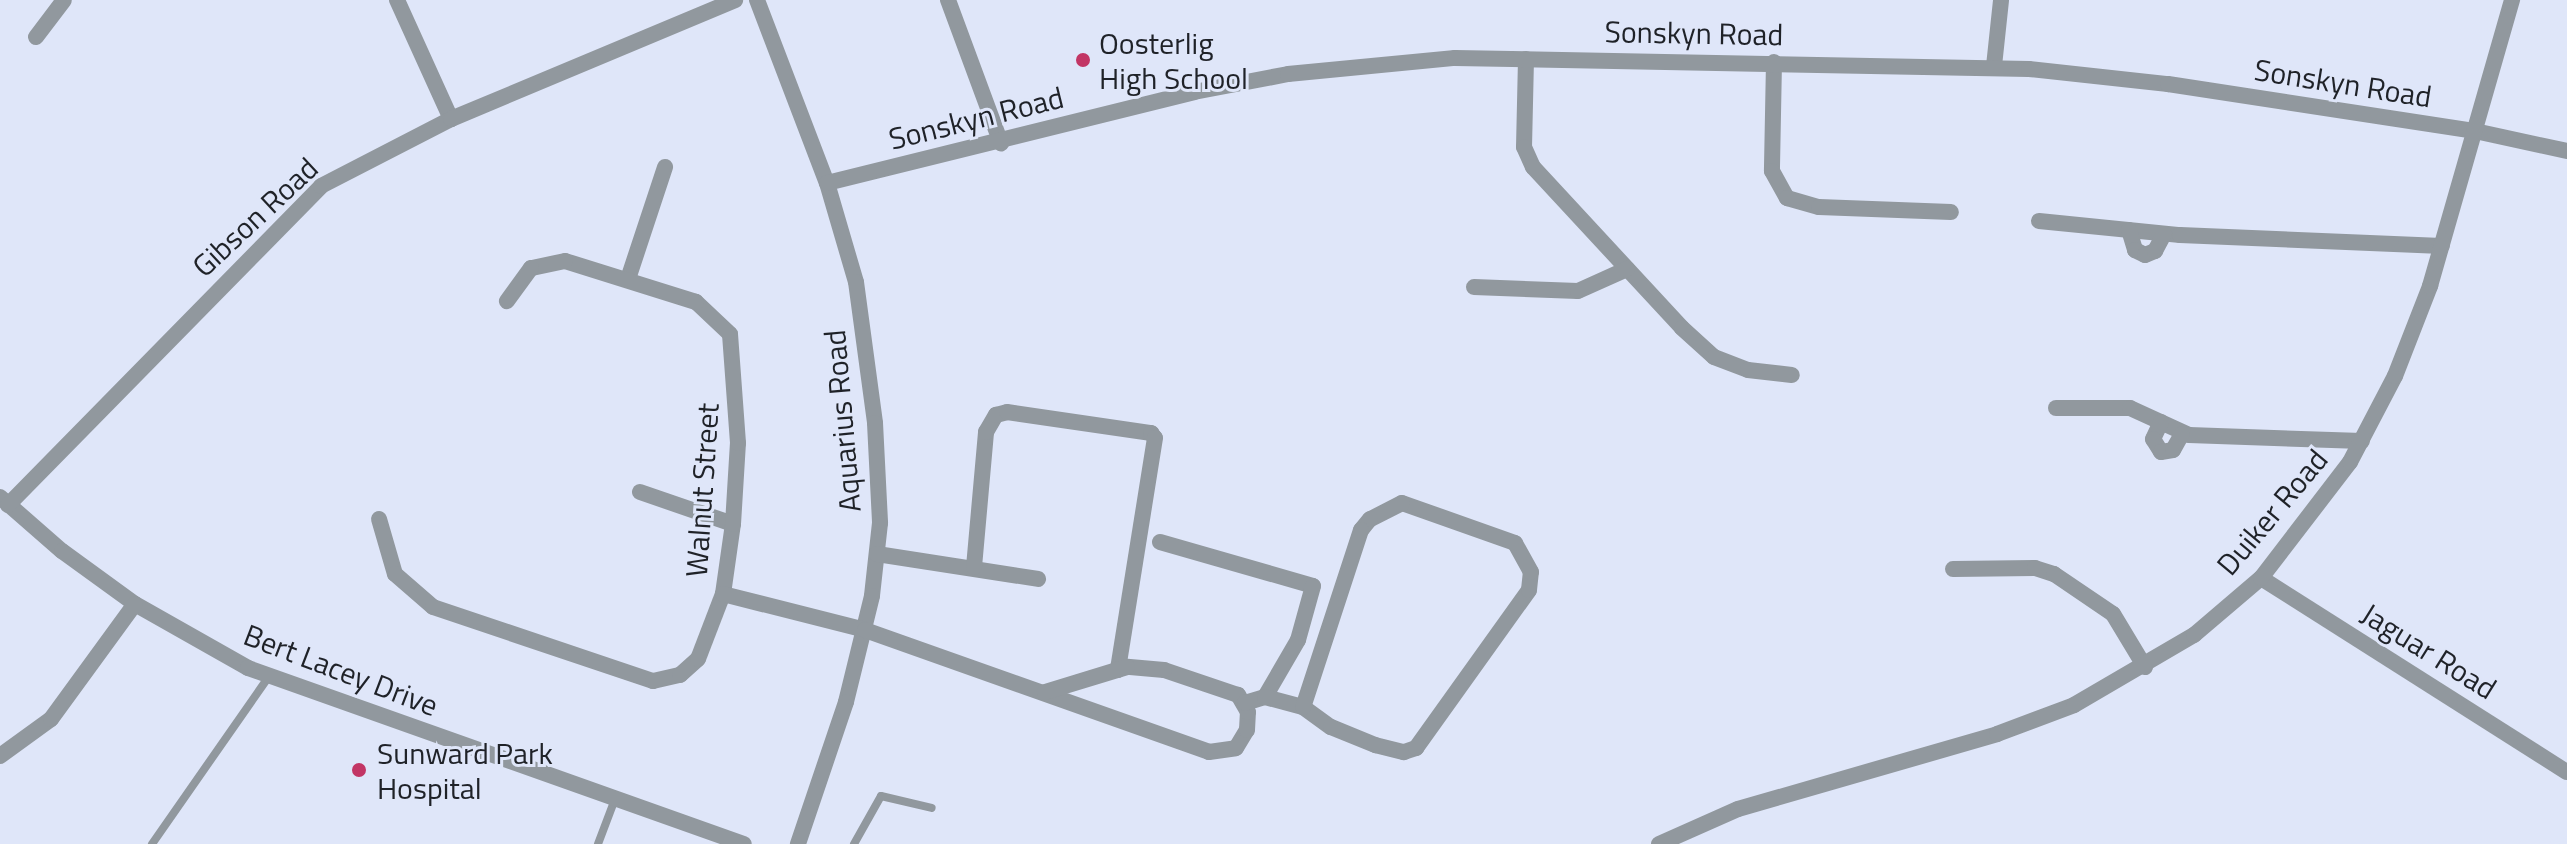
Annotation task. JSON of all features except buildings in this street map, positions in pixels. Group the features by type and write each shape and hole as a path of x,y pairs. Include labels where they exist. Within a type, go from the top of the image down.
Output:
{"street":[{"path":"36,37 64,0"},
{"path":"397,0 451,119"},
{"name":"Gibson Road","path":"4,501 306,198 337,176 451,119 735,0"},
{"name":"Aquarius Road","path":"757,0 827,183 856,282 870,372 877,554 865,630 798,844"},
{"path":"948,0 1001,143"},
{"path":"1994,66 2001,0"},
{"name":"Duiker Road","path":"1659,844 1738,809 1997,734 2074,705 2145,667 2194,635 2261,578 2320,507 2362,441 2418,323 2512,0"},
{"name":"Sonskyn Road","path":"827,183 1001,143 1194,92 1288,74 1398,59 1994,66 2168,84 2475,131 2567,151"},
{"path":"1526,59 1526,155 1627,269 1714,357 1748,370 1792,375"},
{"path":"1774,62 1772,171 1787,198 1819,207 1951,212"},
{"path":"628,279 665,167"},
{"path":"2039,221 2129,230 2135,250 2145,255 2155,251 2164,234 2442,246"},
{"name":"Walnut Street","path":"379,519 395,574 418,598 452,614 639,678 665,680 689,668 723,594 733,524 738,443 730,334 696,302 628,279 552,261 525,273 507,301"},
{"path":"1474,287 1578,291 1627,269"},
{"path":"2056,408 2130,408 2182,434 2362,441"},
{"path":"974,567 986,432 996,415 1151,433 1155,438 1118,670"},
{"path":"2161,422 2153,445 2161,452 2173,450 2182,434"},
{"path":"640,492 733,524"},
{"name":"Bert Lacey Drive","path":"4,501 135,604 186,636 269,676 744,844"},
{"path":"1245,703 1265,697 1303,707 1331,727 1375,745 1404,752 1416,748 1529,590 1531,572 1515,543 1402,503 1370,519 1361,530 1303,707"},
{"path":"1160,542 1313,586 1298,640 1265,697"},
{"path":"877,554 1038,579"},
{"path":"1953,569 2035,568 2054,574 2113,614 2145,667"},
{"name":"Jaguar Road","path":"2261,578 2567,772"},
{"path":"723,594 865,630 1220,753 1236,748 1244,737 1245,703"},
{"path":"0,756 51,719 135,604"},
{"path":"1045,692 1118,670 1148,667 1228,689 1245,703"}],"lane":[{"path":"152,844 269,676"},
{"path":"854,844 881,796 932,808"},
{"path":"598,844 615,799"}],"place":[{"name":"Oosterlig High School","path":"1083,60"},
{"name":"Sunward Park Hospital","path":"359,770"}]}
